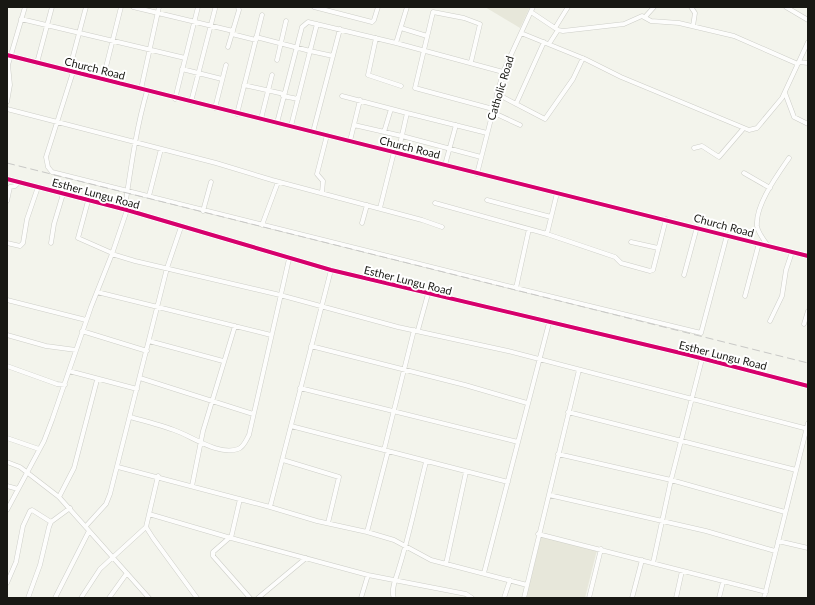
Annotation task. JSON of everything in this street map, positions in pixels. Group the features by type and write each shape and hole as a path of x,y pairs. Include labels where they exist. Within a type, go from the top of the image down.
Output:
{"street":[{"path":"7,102 10,85 8,55 25,7"},
{"path":"37,63 52,7"},
{"path":"86,7 71,71 46,157 48,168 52,172 203,211 702,333 727,235"},
{"path":"103,79 121,7"},
{"path":"133,7 334,56"},
{"path":"141,89 159,7"},
{"path":"175,98 198,7"},
{"path":"228,47 239,10 238,7"},
{"path":"314,7 372,22 378,7"},
{"path":"396,43 407,7"},
{"name":"Catholic Road","path":"477,174 486,133 503,72 533,7"},
{"path":"550,44 568,7"},
{"path":"645,17 654,7"},
{"path":"691,7 696,13 693,26"},
{"path":"786,7 808,20"},
{"path":"191,102 215,9"},
{"path":"471,62 480,24 433,12 415,86 417,90 492,110 520,125"},
{"path":"531,12 557,29 573,30 624,24 638,17 645,17 651,22 678,23 734,36 799,63 808,63"},
{"path":"237,114 262,15"},
{"path":"21,19 185,58"},
{"path":"277,60 286,21"},
{"path":"277,123 295,47 304,23 340,29 471,62 503,72"},
{"path":"291,126 317,24"},
{"path":"401,28 427,36"},
{"path":"313,132 340,29"},
{"path":"521,33 583,58 621,77 743,129 750,130 757,128 785,93 808,42"},
{"path":"376,38 368,75 401,86"},
{"path":"516,104 544,42"},
{"name":"Church Road","path":"8,55 237,114 291,126 477,174 666,219 808,256"},
{"path":"497,94 543,118 547,118 573,79 583,58"},
{"path":"215,108 226,65"},
{"path":"182,69 222,79"},
{"path":"261,119 272,75"},
{"path":"244,85 268,90 298,100"},
{"path":"7,510 39,449 52,420 82,331 127,210 125,207 135,142 147,91"},
{"path":"785,93 794,117 808,124"},
{"path":"342,96 486,133"},
{"path":"350,142 360,100"},
{"path":"7,109 56,123 216,163 278,182 367,204 442,227"},
{"path":"384,132 391,109"},
{"path":"380,208 402,136 407,113"},
{"path":"354,125 481,157"},
{"path":"445,165 456,125"},
{"path":"694,148 702,146 719,157 743,129"},
{"path":"322,193 323,181 317,174 327,136"},
{"path":"149,196 161,150"},
{"path":"768,246 759,232 757,224 761,208 770,188 789,158"},
{"path":"744,173 770,188"},
{"name":"Esther Lungu Road","path":"7,179 127,210 289,259 331,270 808,386"},
{"path":"7,201 10,187 15,186 19,182"},
{"path":"203,211 210,182"},
{"path":"262,225 278,182"},
{"path":"7,243 20,246 22,243 27,219 38,187"},
{"path":"546,234 557,193"},
{"path":"51,243 54,224 63,194"},
{"path":"487,200 551,217"},
{"path":"88,201 78,238 112,253 416,330 508,350 540,360 807,429"},
{"path":"435,203 546,234 616,257 621,263 650,271 653,270 666,219"},
{"path":"362,223 367,204"},
{"path":"86,526 106,504 118,467 147,351 156,308 181,226"},
{"path":"684,275 697,227"},
{"path":"516,288 529,229"},
{"path":"631,242 658,248"},
{"path":"745,296 759,243"},
{"path":"770,321 782,296 786,270 792,252"},
{"path":"130,417 187,435 201,444 227,450 240,448 249,435 289,259"},
{"path":"270,507 331,270"},
{"path":"97,292 156,308 271,335"},
{"path":"367,532 386,451 393,412 404,370 428,294"},
{"path":"7,300 86,320"},
{"path":"804,324 808,311"},
{"path":"484,573 549,323"},
{"path":"192,486 212,401 235,326"},
{"path":"82,331 147,351"},
{"path":"7,335 46,346 76,350"},
{"path":"149,341 224,361"},
{"path":"311,346 527,403"},
{"path":"653,563 661,521 702,359"},
{"path":"7,366 57,384 65,384"},
{"path":"524,598 538,534 579,370"},
{"path":"69,371 97,380 137,389"},
{"path":"140,378 253,414"},
{"path":"59,497 74,468 97,380"},
{"path":"300,388 518,442"},
{"path":"568,412 796,470"},
{"path":"764,598 808,423"},
{"path":"291,426 508,482"},
{"path":"7,438 39,449"},
{"path":"558,454 671,480 786,512"},
{"path":"283,460 339,477 328,524"},
{"path":"7,462 20,467 59,497 149,598"},
{"path":"394,598 393,591 406,546 426,462"},
{"path":"118,467 158,476 328,524 367,532 406,546 431,560 527,585"},
{"path":"446,564 466,472"},
{"path":"81,598 93,577 112,556 146,527 158,476"},
{"path":"7,486 18,489"},
{"path":"549,494 706,531 776,551"},
{"path":"240,499 230,538 213,552 213,556 250,598"},
{"path":"28,598 40,565 51,522 70,508"},
{"path":"7,583 16,562 23,526 30,511 32,510 51,522"},
{"path":"149,514 230,538 368,575 396,579 466,594 472,598"},
{"path":"146,527 197,598"},
{"path":"55,598 89,531"},
{"path":"538,534 766,592"},
{"path":"778,541 808,548"},
{"path":"589,598 601,549"},
{"path":"258,598 306,558"},
{"path":"632,598 642,560"},
{"path":"676,598 682,571"},
{"path":"109,598 127,573"},
{"path":"361,598 368,575"},
{"path":"504,598 510,580"},
{"path":"719,598 723,582"},
{"path":"142,598 145,593"}],"shaded area":[{"path":"485,7 530,7 520,28"},
{"path":"541,537 597,550 585,598 526,598"}],"railway":[{"path":"7,163 808,363"}],"cycle path":[{"path":"7,55 808,256"},
{"path":"7,179 127,210 331,270 689,355 808,386"}]}
